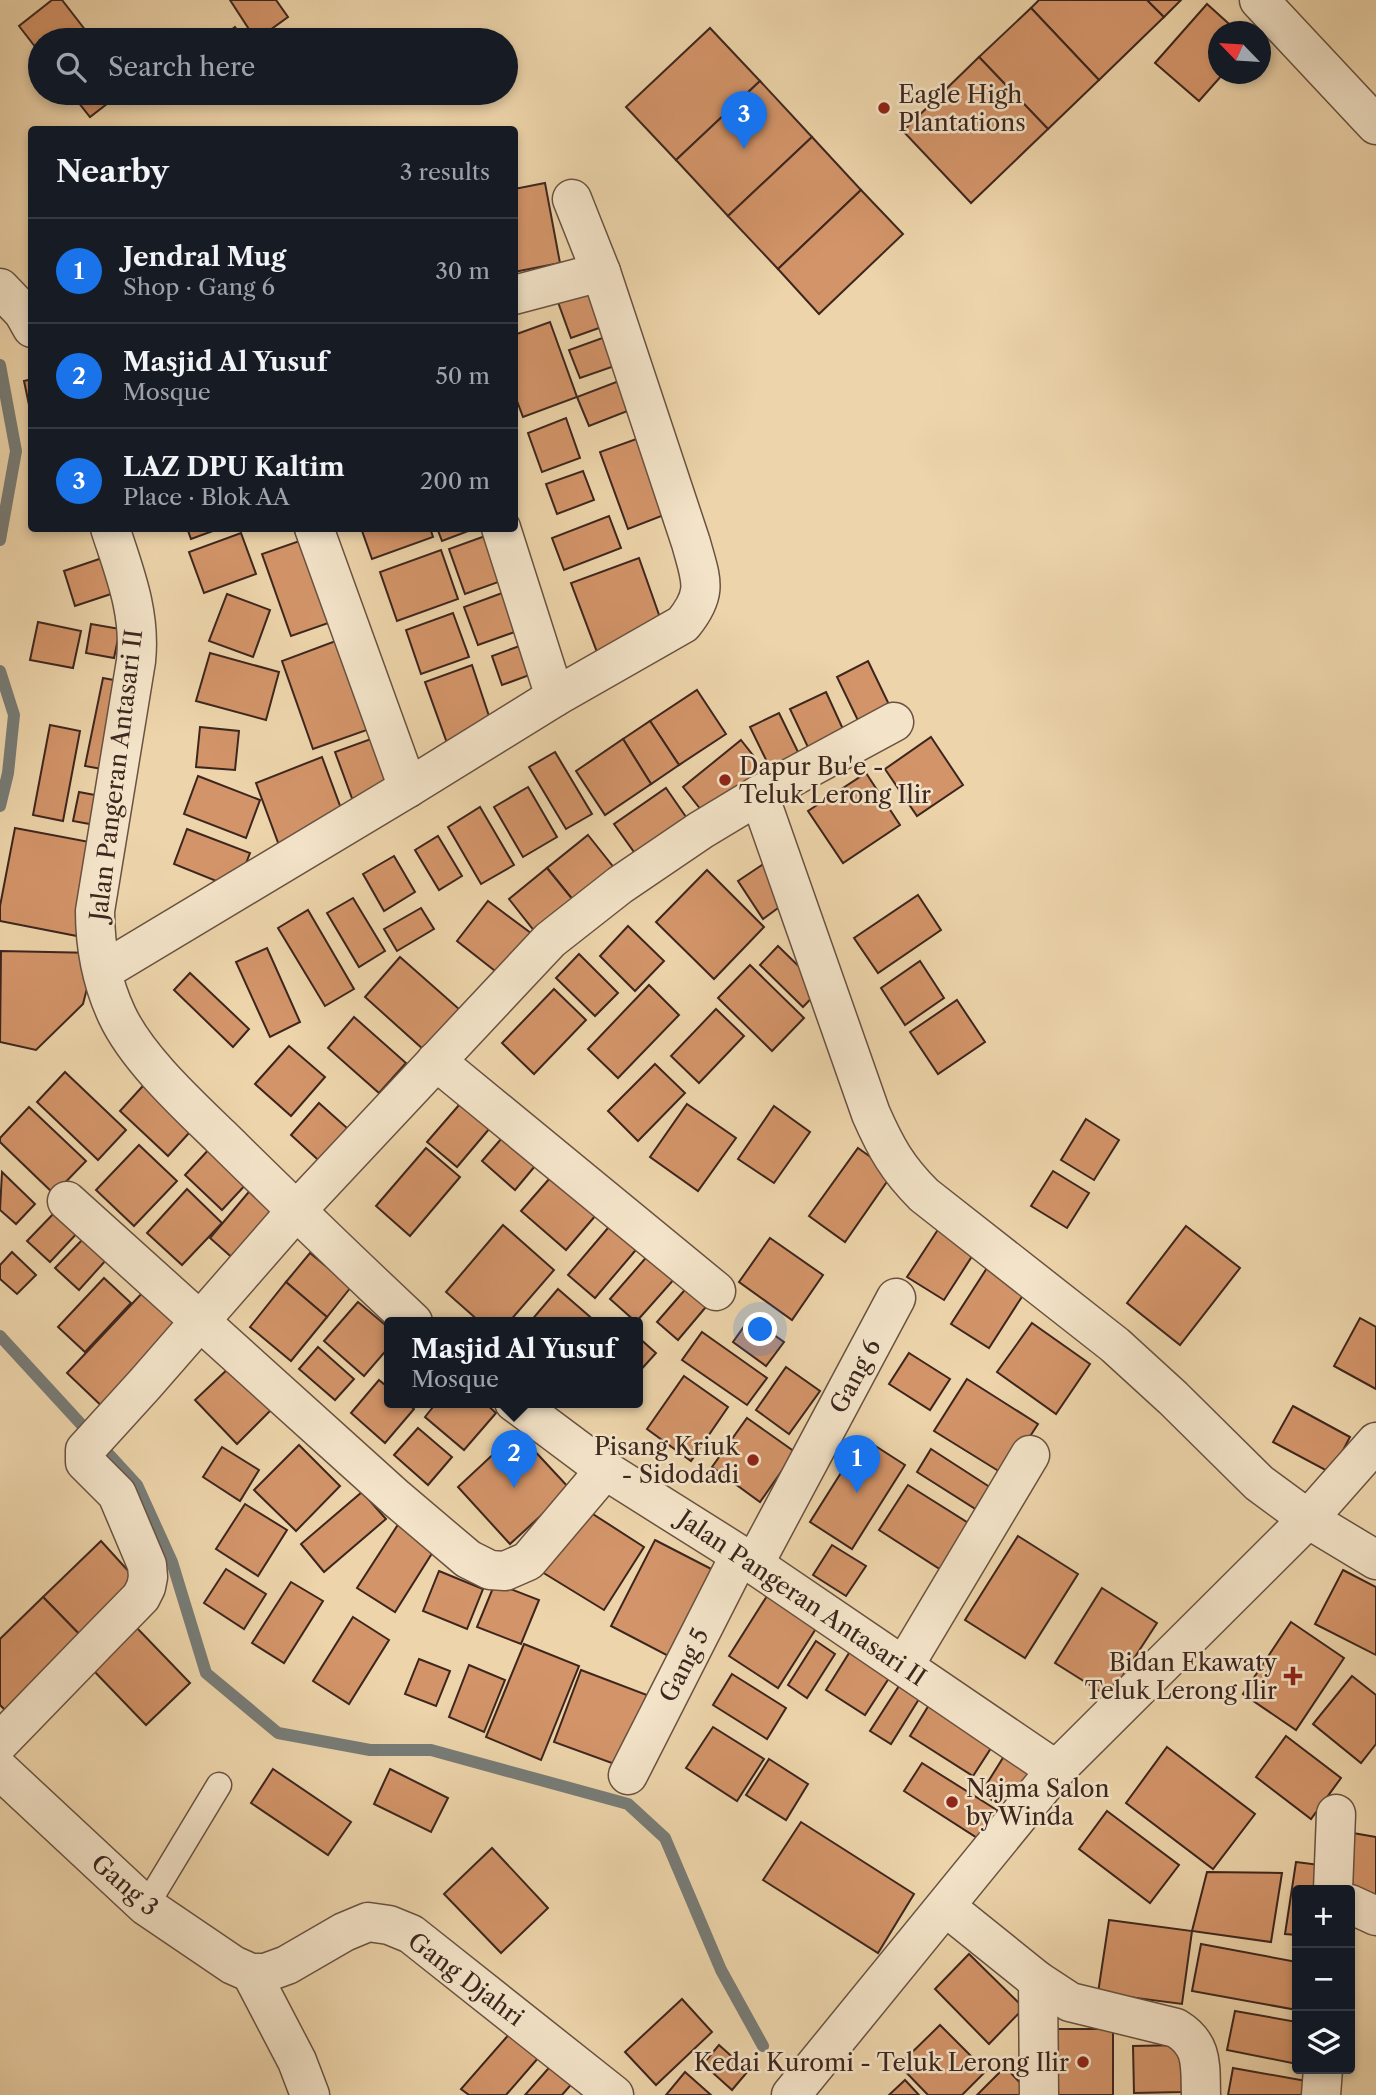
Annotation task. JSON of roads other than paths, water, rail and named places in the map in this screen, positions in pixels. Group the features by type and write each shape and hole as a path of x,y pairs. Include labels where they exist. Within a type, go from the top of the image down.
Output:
{"street":[{"path":"1259,0 1376,125"},
{"path":"103,971 555,697 683,624 697,607 702,585 691,543 601,272 572,199"},
{"path":"518,294 601,272"},
{"path":"0,288 28,321"},
{"name":"Jalan Pangeran Antasari II","path":"111,532 132,594 138,626 136,661 95,911 95,943 116,1013 140,1051 183,1100 408,1317"},
{"path":"315,532 408,788"},
{"path":"502,532 555,697"},
{"path":"0,1742 141,1597 146,1587 147,1565 117,1494 87,1466 85,1450 296,1211 550,940 620,885 701,830 760,794 894,722"},
{"path":"760,794 871,1114 901,1172 924,1195 1115,1345 1259,1483 1308,1519 1376,1560"},
{"path":"436,1061 716,1291"},
{"path":"67,1201 396,1498 468,1559 490,1570 505,1571 528,1561 605,1470"},
{"name":"Gang 6","path":"747,1559 896,1298"},
{"name":"Jalan Pangeran Antasari II","path":"522,1408 605,1470 747,1559 1056,1770"},
{"path":"791,2095 1056,1770 1308,1519 1376,1442"},
{"path":"904,1666 1030,1455"},
{"name":"Gang 5","path":"628,1775 747,1559"},
{"name":"Gang 3","path":"0,1770 146,1906 233,1965 258,1973"},
{"path":"1333,1885 1336,1814"},
{"path":"1355,1906 1376,1916"},
{"path":"946,1907 1038,1981 1070,2002 1177,2028 1187,2035 1200,2055 1201,2095"},
{"name":"Gang Djahri","path":"258,1973 287,1965 344,1932 369,1922 389,1925 411,1934 614,2095"},
{"path":"258,1973 310,2095"},
{"path":"1038,1981 1039,2095"},
{"path":"1321,2095 1323,2074"}],"lane":[{"path":"146,1906 219,1785"}],"waterway":[{"path":"0,365 16,451 0,540"},
{"path":"0,671 14,715 8,773 0,806"},
{"path":"0,1336 137,1485 172,1562 206,1673 278,1733 370,1750 431,1750 628,1804 665,1838 721,1970 763,2046"}],"place":[{"name":"Eagle High Plantations","path":"884,108"},
{"name":"LAZ DPU Kaltim","path":"744,149"},
{"name":"Dapur Bu'e - Teluk Lerong Ilir","path":"725,780"},
{"name":"Pisang Kriuk - Sidodadi","path":"753,1460"},
{"name":"Masjid Al Yusuf","path":"514,1488"},
{"name":"Jendral Mug","path":"857,1493"},
{"name":"Bidan Ekawaty Teluk Lerong Ilir","path":"1293,1676"},
{"name":"Najma Salon by Winda","path":"952,1802"},
{"name":"Kedai Kuromi - Teluk Lerong Ilir","path":"1083,2062"}]}
